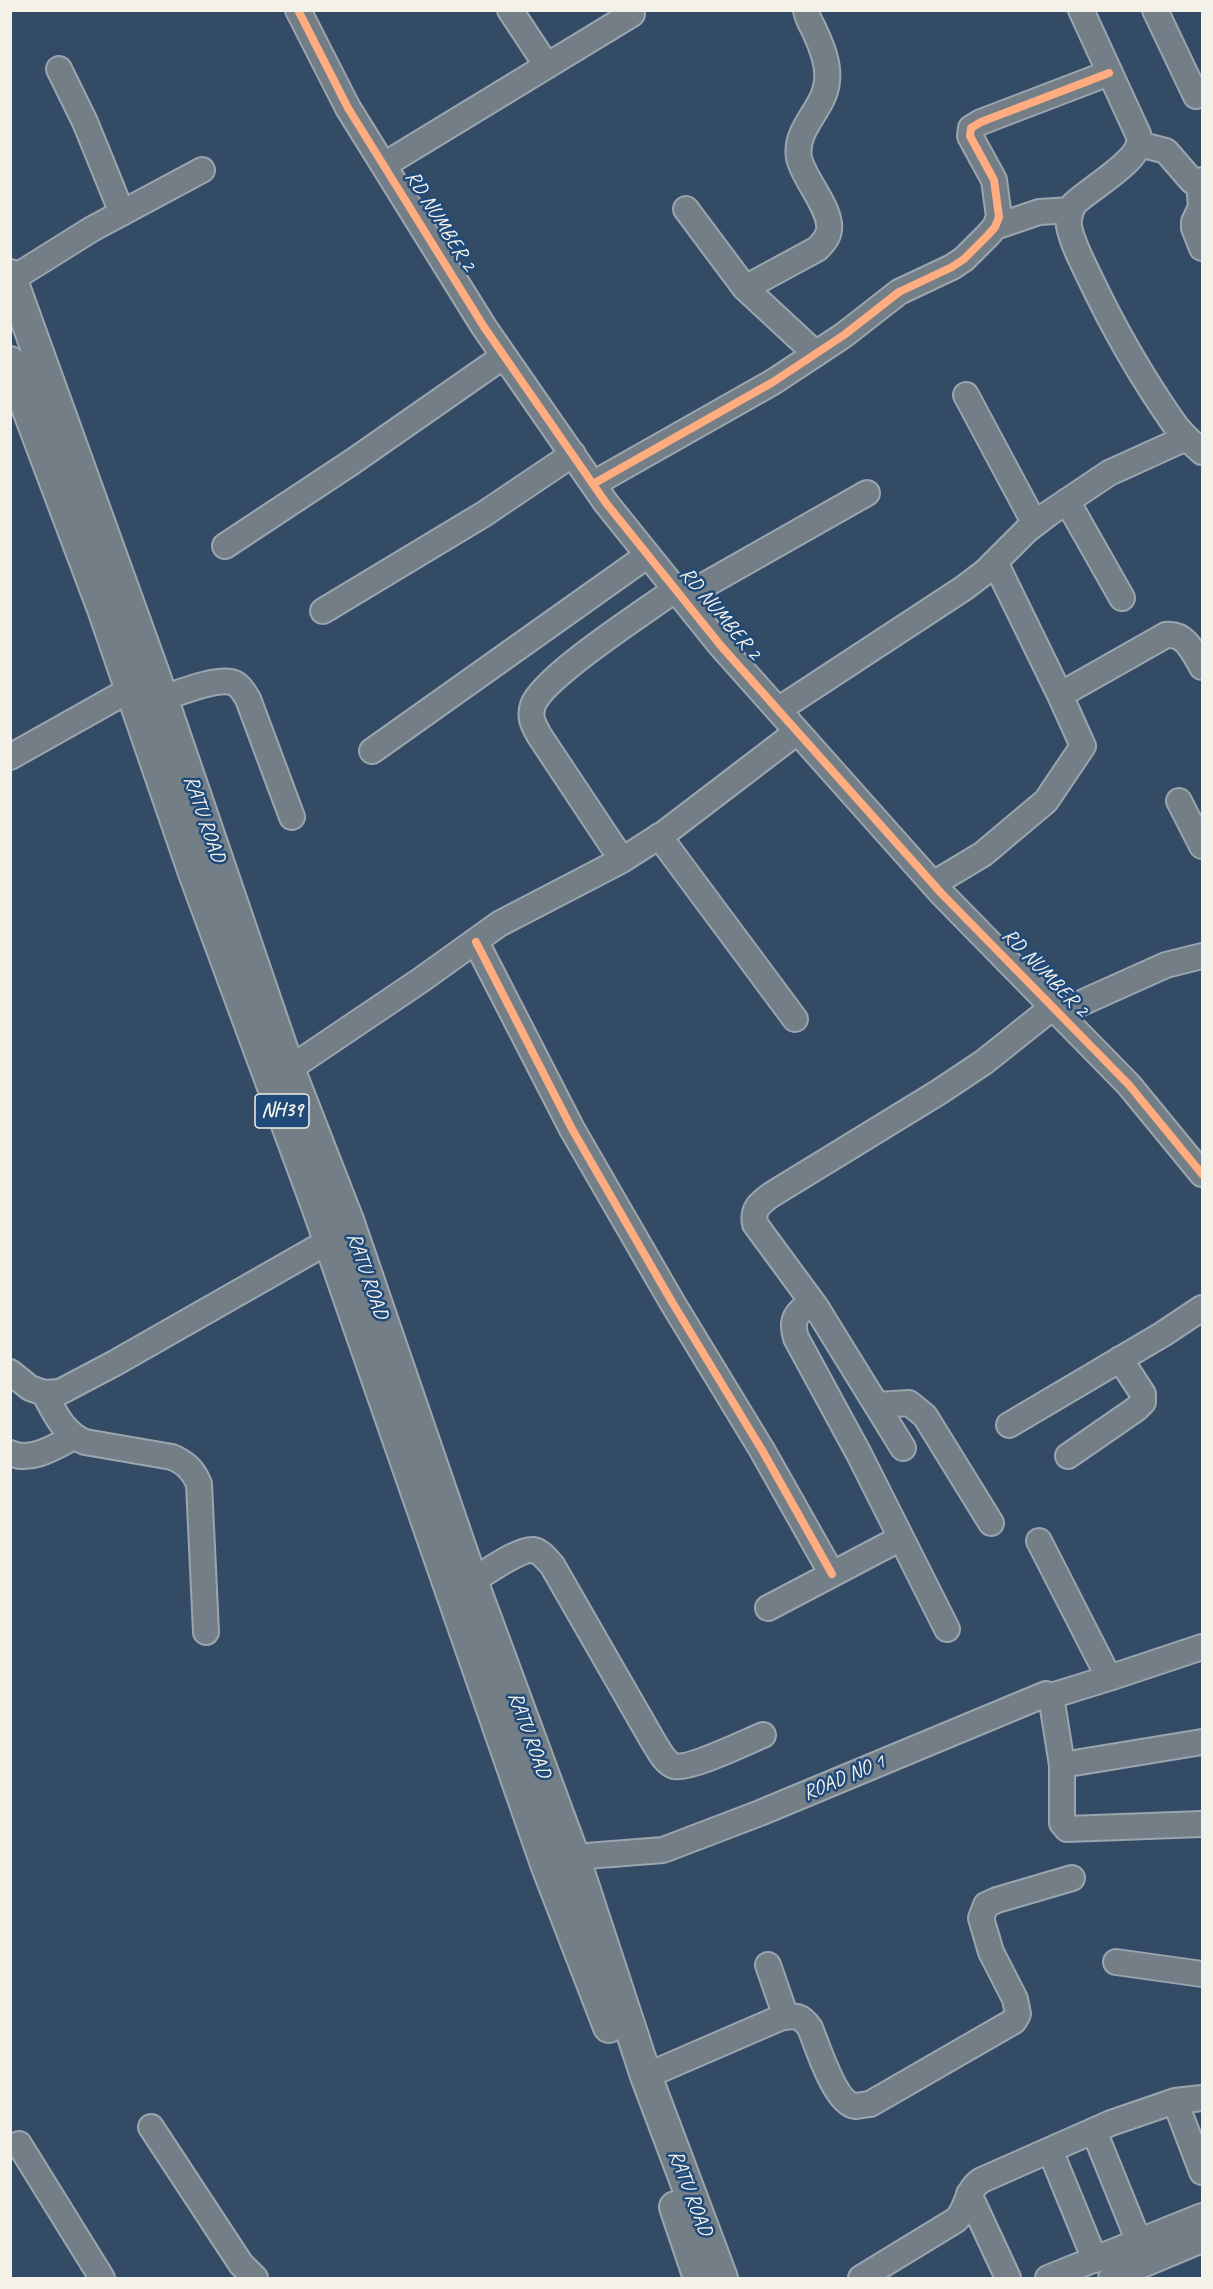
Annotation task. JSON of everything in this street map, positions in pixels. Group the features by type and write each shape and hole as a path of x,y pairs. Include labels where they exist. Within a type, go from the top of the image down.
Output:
{"main road":[{"name":"RATU ROAD","path":"11,277 163,698 289,1069 349,1223 472,1581 560,1861 607,2021 699,2278"},
{"name":"RATU ROAD","path":"10,362 103,609 194,873 329,1241 560,1861 646,2076 722,2278"}],"street":[{"name":"RD NUMBER 2","path":"298,10 348,108 504,356 593,484 648,555 721,646 933,884 1129,1085 1203,1174"},
{"path":"510,10 547,66"},
{"path":"745,288 817,249 825,241 829,231 828,220 804,173 799,157 799,145 803,132 825,93 827,82 827,66 806,10"},
{"path":"778,710 964,588 1035,524 1109,473 1195,445 1174,423 1143,375 1100,298 1076,248 1069,226 1069,214 1083,195 1127,162 1139,144 1138,134 1081,10"},
{"path":"1155,10 1196,96"},
{"path":"384,165 632,14"},
{"path":"59,69 85,122 122,213"},
{"path":"593,484 773,382 844,335 899,292 964,259 995,227 999,217 994,180 970,136 971,128 981,122 1109,73"},
{"path":"1139,144 1166,151 1192,181 1201,181 1201,207 1194,222 1194,228 1203,248"},
{"path":"11,277 92,228 202,170"},
{"path":"686,209 745,288 816,354"},
{"path":"995,227 1039,212 1071,210"},
{"path":"225,546 352,462 504,356"},
{"path":"966,396 1035,524"},
{"path":"323,611 484,514 573,454"},
{"path":"622,860 538,735 530,717 534,703 562,671 679,594 867,493"},
{"path":"1067,501 1122,598"},
{"path":"372,751 648,555"},
{"path":"933,884 982,854 1046,801 1083,746 995,562"},
{"path":"1060,695 1166,634 1175,634 1183,638 1203,667"},
{"path":"163,698 217,682 226,681 235,684 248,699 292,817"},
{"path":"10,757 131,689"},
{"path":"289,1069 499,924 622,860 659,836 797,732"},
{"path":"1179,801 1203,846"},
{"path":"659,836 795,1019"},
{"path":"476,942 572,1129 672,1302 762,1450 832,1574"},
{"path":"903,1448 812,1302 755,1224 753,1215 758,1205 939,1092 1056,1010 1166,965 1199,964"},
{"path":"10,1372 30,1388 44,1393 60,1392 329,1241"},
{"path":"812,1302 797,1312 794,1319 796,1338 859,1454 947,1629"},
{"path":"1009,1425 1203,1308"},
{"path":"1068,1456 1143,1402 1143,1394 1120,1359"},
{"path":"44,1393 64,1427 74,1437 85,1442 172,1457 184,1462 194,1472 199,1484 206,1632"},
{"path":"877,1405 909,1403 925,1416 991,1523"},
{"path":"10,1453 29,1455 48,1450 74,1437"},
{"path":"768,1608 901,1538"},
{"path":"1040,1541 1109,1678"},
{"path":"472,1581 520,1553 534,1550 543,1555 552,1565 666,1761 676,1766 689,1765 763,1735"},
{"name":"ROAD NO 1","path":"560,1861 663,1850 760,1813 1046,1694 1051,1696 1203,1647"},
{"path":"1051,1696 1062,1764 1062,1823 1067,1829 1203,1824"},
{"path":"1062,1764 1203,1742"},
{"path":"646,2076 795,2015 803,2019 810,2028 836,2090 844,2100 855,2106 870,2103 1014,2021 1018,2014 1015,1999 991,1952 981,1918 986,1905 1072,1878"},
{"path":"1116,1962 1203,1974"},
{"path":"768,1965 786,2017"},
{"path":"861,2278 961,2216 969,2194 976,2183 1094,2131 1175,2101 1203,2098"},
{"path":"1175,2101 1203,2172"},
{"path":"151,2127 241,2264 255,2278"},
{"path":"1094,2131 1138,2242"},
{"path":"19,2144 102,2278"},
{"path":"1050,2150 1095,2260"},
{"path":"969,2194 1008,2278"},
{"path":"1048,2278 1203,2216"},
{"path":"1111,2278 1203,2240"}],"cycle path":[{"path":"298,10 348,108 484,327 606,503 721,646 942,894 1129,1085 1202,1174"},
{"path":"593,484 773,382 844,335 899,292 964,259 995,227 999,217 994,180 970,136 971,128 981,122 1109,73"},
{"path":"476,942 572,1129 672,1302 762,1450 832,1574"}]}
